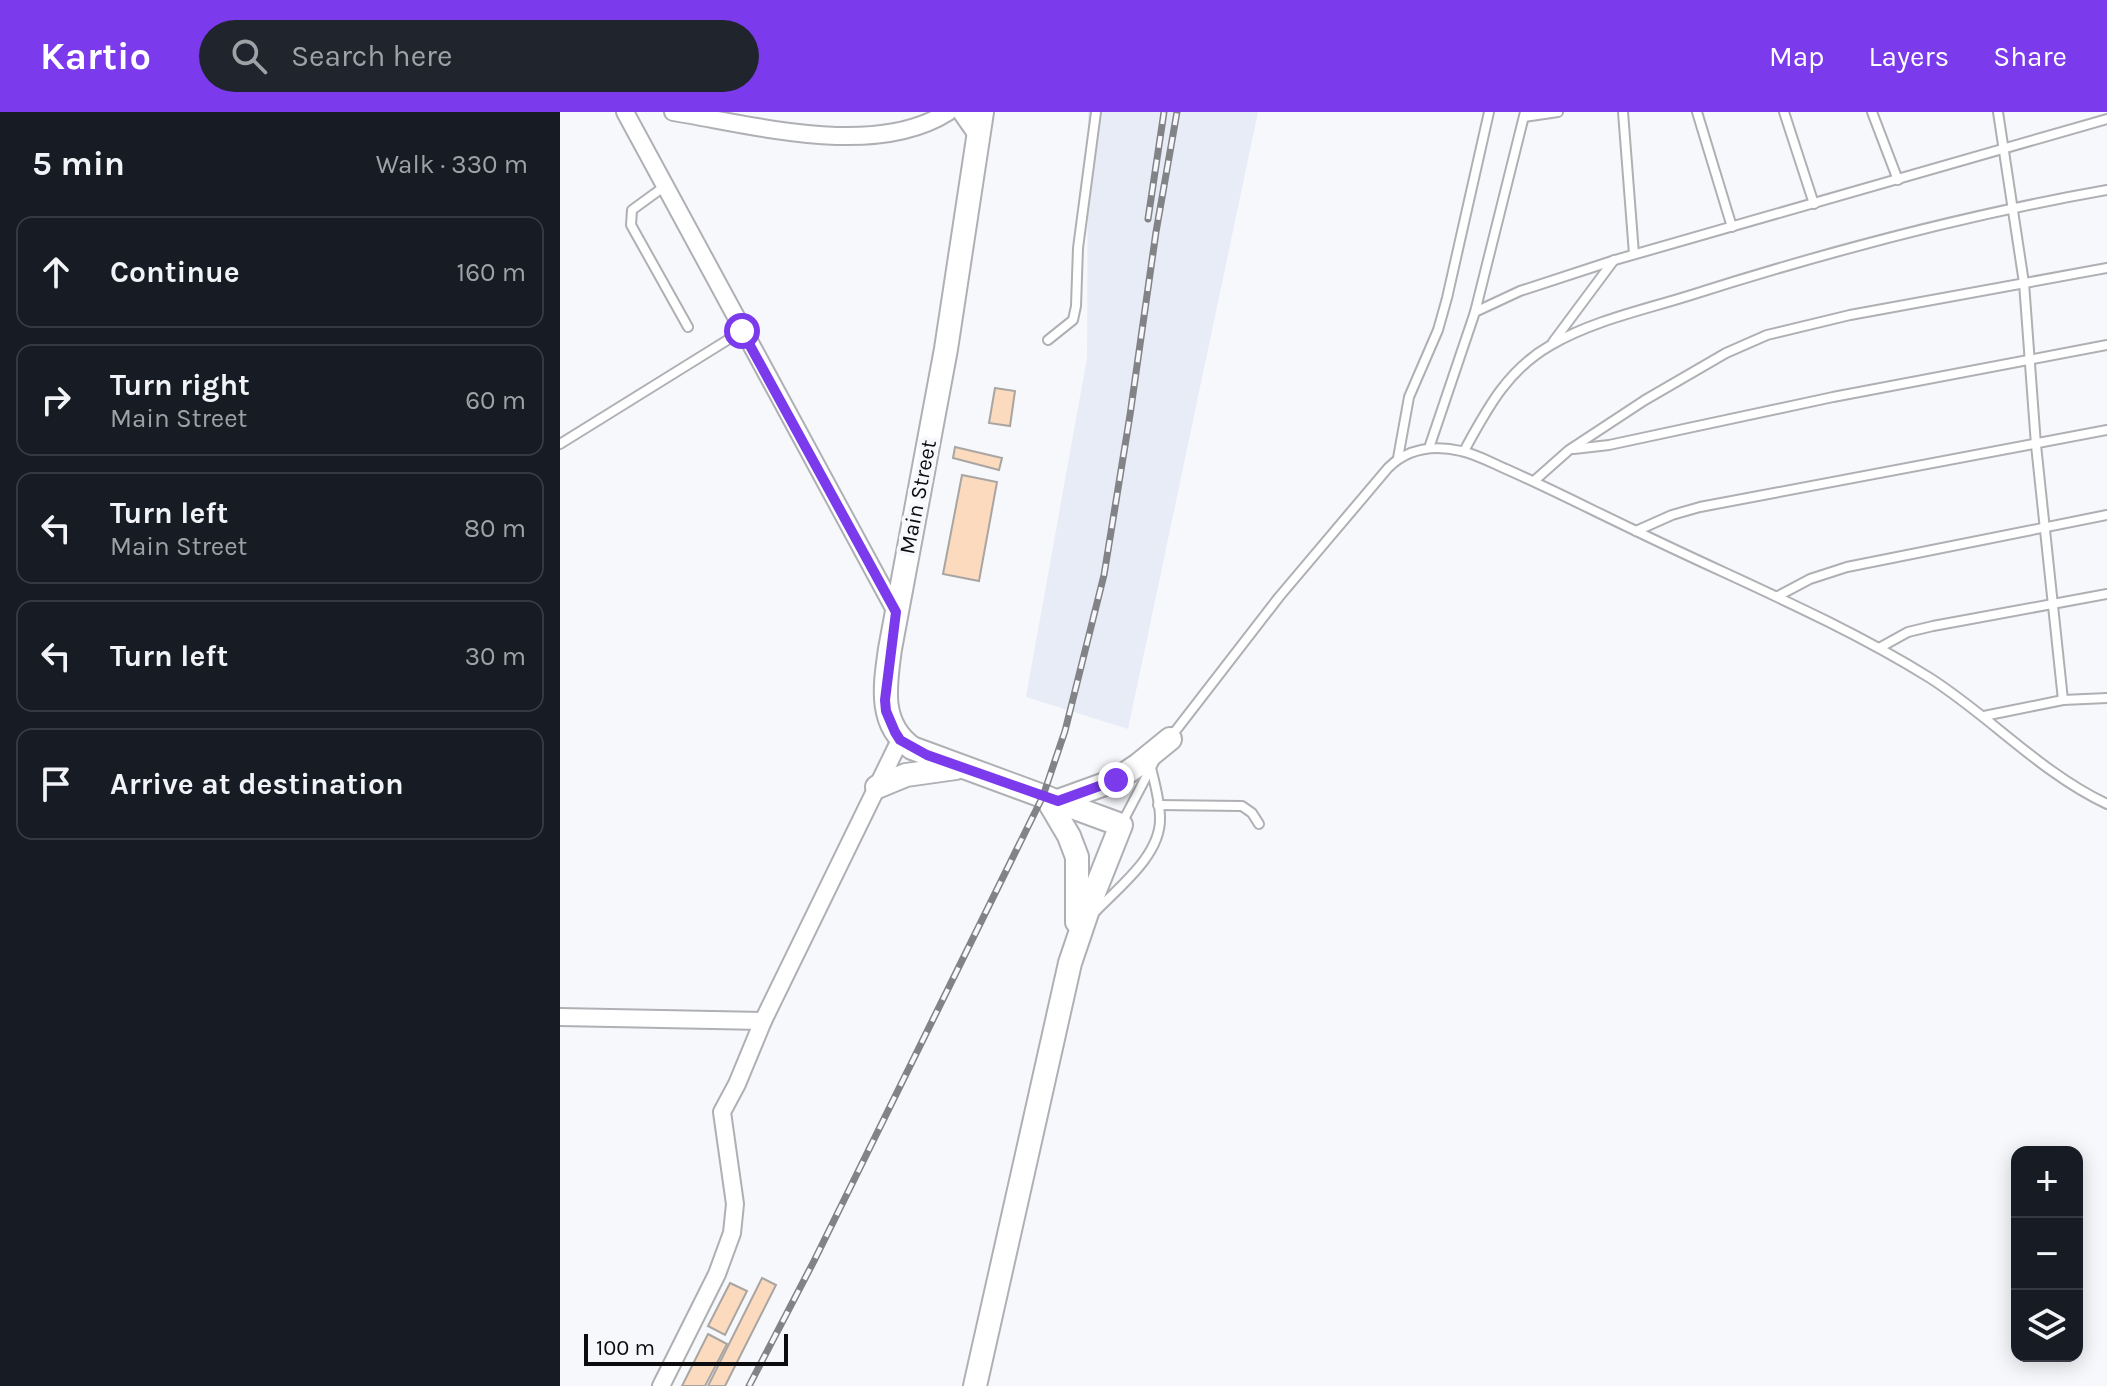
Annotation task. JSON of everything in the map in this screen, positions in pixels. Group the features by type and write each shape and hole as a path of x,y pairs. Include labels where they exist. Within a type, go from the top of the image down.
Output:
{"main road":[{"name":"Main Street","path":"900,740 890,723 885,700 896,612 946,349 982,112"},
{"path":"1052,799 1116,780 1170,739"},
{"path":"900,740 961,767 1121,825 1070,963 975,1386"},
{"path":"877,787 906,775 961,767"},
{"path":"1052,799 1077,857 1081,929"}],"street":[{"path":"625,112 896,612"},
{"path":"673,112 826,135 862,137 890,134 948,112"},
{"path":"961,112 977,135"},
{"path":"661,1386 721,1264 732,1233 735,1204 722,1112 900,740"},
{"path":"560,1017 763,1021"}],"lane":[{"path":"1048,340 1065,330 1073,320 1076,306 1078,248 1096,112"},
{"path":"1121,825 1151,767 1170,739 1279,597 1398,458 1409,397 1445,307 1489,112"},
{"path":"1429,448 1475,312 1524,114 1558,112"},
{"path":"1623,112 1634,254"},
{"path":"1697,112 1732,227"},
{"path":"1784,112 1814,204"},
{"path":"1872,112 1898,180"},
{"path":"1998,112 2024,283 2050,604 2063,700"},
{"path":"1475,312 1509,295 1634,254 2107,119"},
{"path":"665,186 632,210 631,225 688,327"},
{"path":"1464,451 1494,395 1521,368 1551,345 1601,324 1794,262 2014,206 2107,190"},
{"path":"1551,345 1615,260"},
{"path":"1534,481 1569,450 1645,400 1726,353 1767,335 1819,321 2107,268"},
{"path":"560,444 742,331"},
{"path":"1569,450 1609,445 2107,345"},
{"path":"1636,531 1700,507 2107,430"},
{"path":"1398,458 1429,448 1464,451 1778,596 1879,648 1930,679 1984,716 2063,779 2107,804"},
{"path":"1778,596 1810,579 1847,567 2107,515"},
{"path":"1879,648 1908,632 2107,594"},
{"path":"1984,716 2063,700 2107,698"},
{"path":"1081,929 1130,877 1156,839 1161,821 1151,767"},
{"path":"1158,805 1242,806 1252,813 1259,824"}],"shaded area":[{"path":"1088,112 1258,112 1128,729 1026,697 1087,358"}],"building":[{"path":"995,388 1015,391 1010,426 989,423"},
{"path":"955,447 1002,458 999,470 953,458"},
{"path":"962,475 997,482 979,581 943,574"},
{"path":"762,1278 776,1285 725,1386 708,1386"},
{"path":"730,1283 747,1291 725,1335 708,1326"},
{"path":"708,1334 727,1344 705,1386 682,1386"}],"railway":[{"path":"1148,219 1164,112"},
{"path":"749,1386 814,1261 1043,796 1065,731 1104,575 1177,112"}],"route":[{"path":"742,331 896,612 885,700 890,723 900,740 927,755 1058,801 1116,780"}]}
